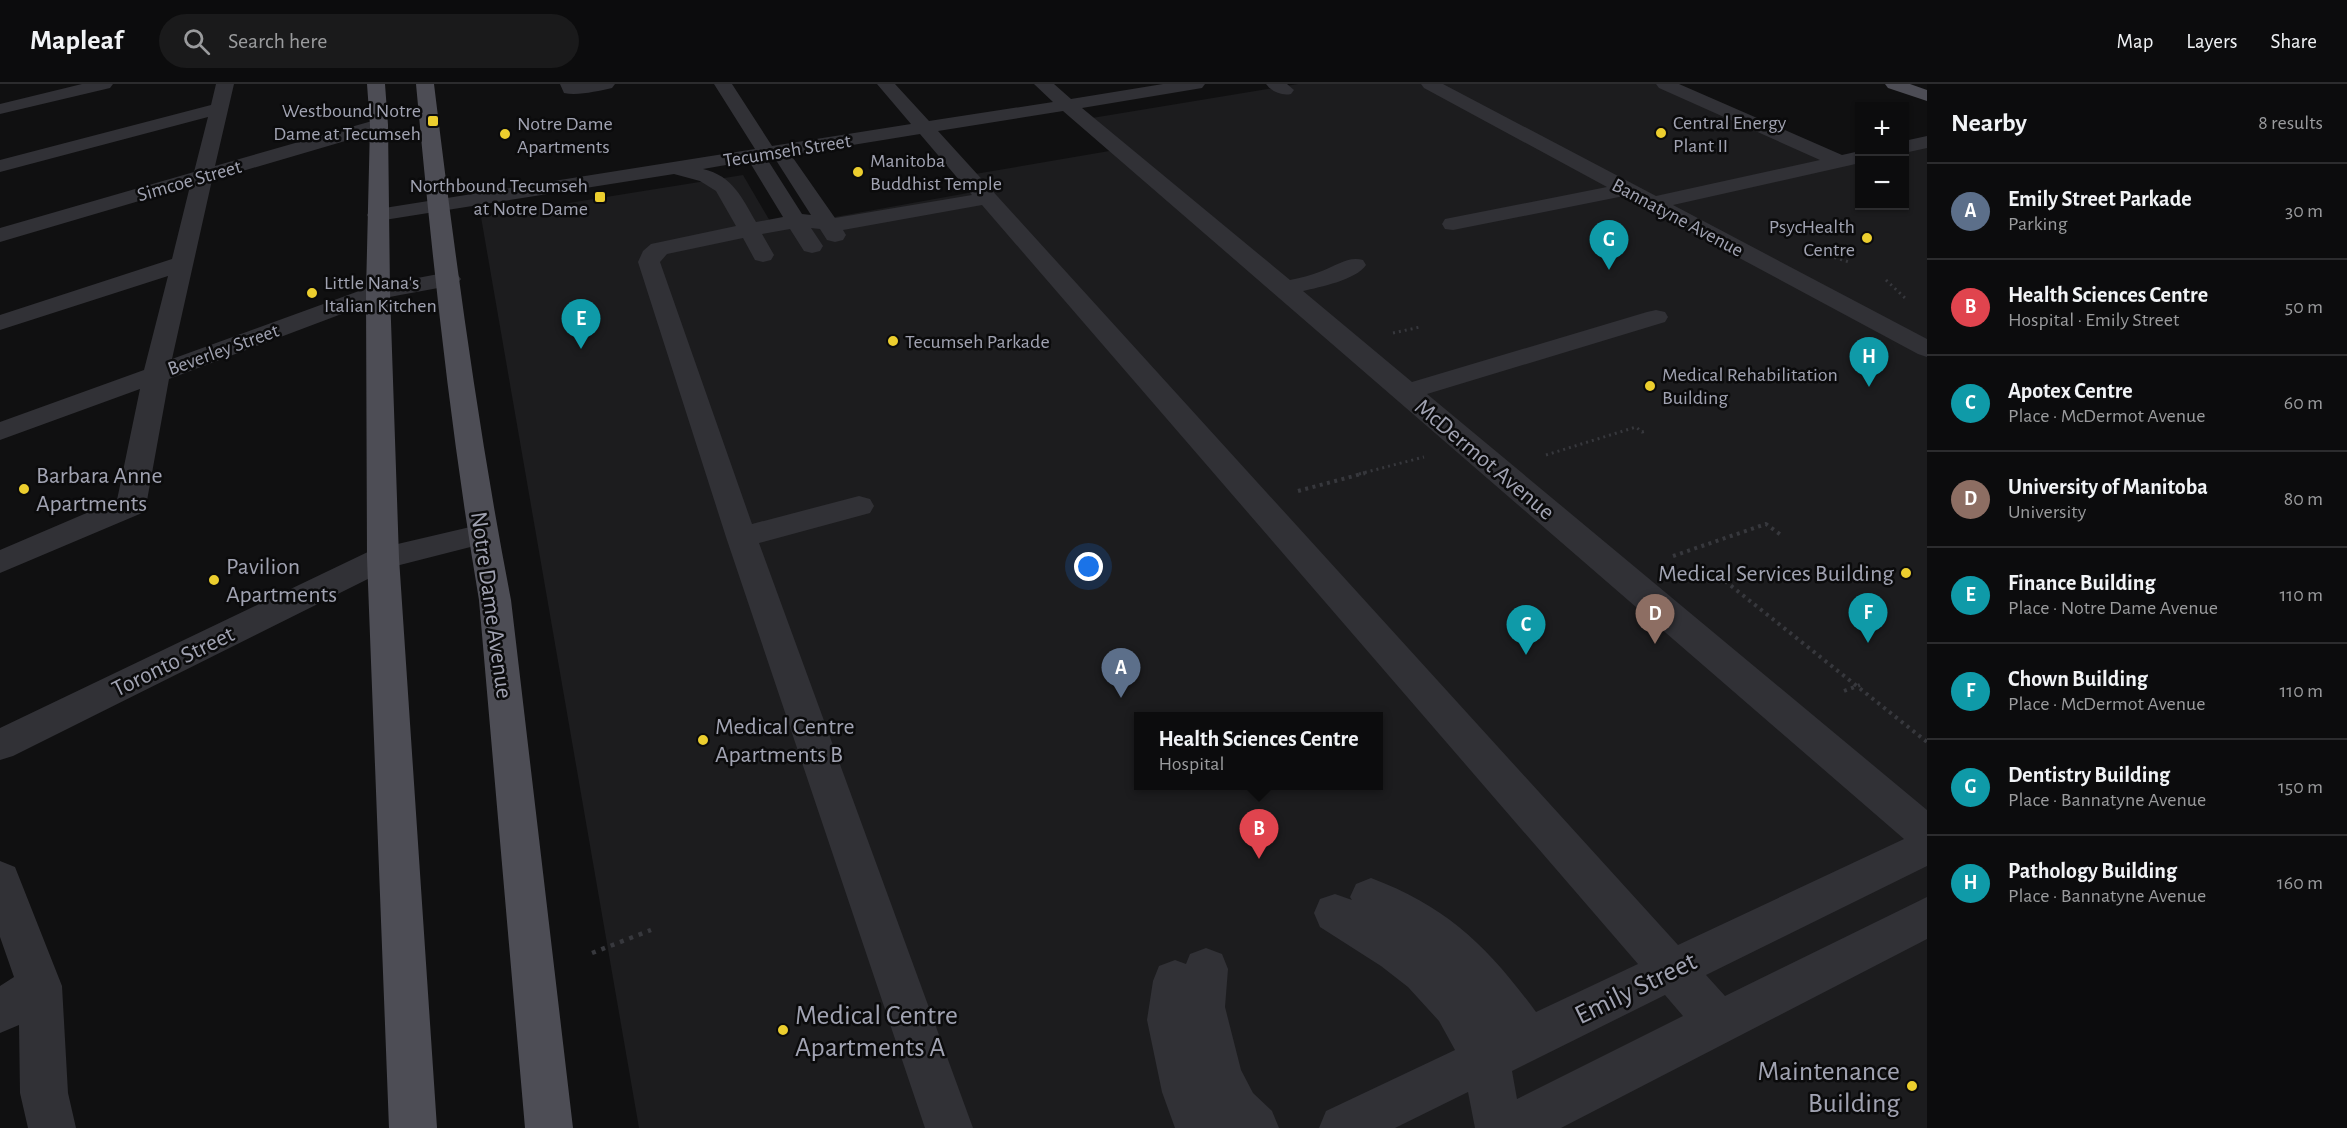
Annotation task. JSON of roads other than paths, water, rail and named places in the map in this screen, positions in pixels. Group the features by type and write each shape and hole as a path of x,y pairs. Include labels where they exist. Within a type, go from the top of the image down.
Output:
{"main road":[{"path":"376,84 379,126 378,292 383,558 410,1127"},
{"name":"Notre Dame Avenue","path":"425,84 438,206 483,534 495,600 549,1128"},
{"path":"1894,84 1927,96"}],"street":[{"path":"0,109 104,84"},
{"path":"0,562 131,506 156,374 225,84"},
{"path":"568,84 570,89 606,84"},
{"path":"723,84 767,153 792,237"},
{"path":"886,84 1718,1022"},
{"name":"McDermot Avenue","path":"1043,84 1927,834"},
{"name":"Bannatyne Avenue","path":"1430,84 1927,349"},
{"path":"1665,84 1839,161"},
{"name":"Tecumseh Street","path":"378,215 1135,93 1197,88"},
{"path":"1135,93 1154,108"},
{"path":"0,166 220,108"},
{"name":"Simcoe Street","path":"0,235 379,126"},
{"path":"1909,146 1927,142"},
{"path":"767,153 792,237"},
{"path":"1654,204 1855,158"},
{"path":"728,159 792,237"},
{"path":"668,169 699,173 720,182 728,191 792,237"},
{"path":"1453,224 1627,189"},
{"path":"949,1128 741,537 650,262 651,256 669,244 792,237 835,225 989,198"},
{"path":"0,322 183,263"},
{"path":"1285,289 1329,277 1355,265"},
{"name":"Beverley Street","path":"0,432 378,292 449,279"},
{"path":"1406,392 1656,317"},
{"path":"741,537 859,506"},
{"name":"Toronto Street","path":"0,745 383,558 483,534"},
{"name":"Emily Street","path":"1343,1128 1927,847"},
{"path":"0,880 40,986 44,1093 52,1128"},
{"path":"1499,1128 1486,1059 1455,1005 1424,972 1396,951 1353,905 1432,932 1459,952 1484,979 1528,1039"},
{"path":"1510,1128 1927,916"},
{"path":"1199,1128 1186,1092 1170,1020 1190,975 1202,1007 1219,1078 1236,1110 1255,1128"},
{"path":"0,1011 40,986"}],"place":[{"name":"Westbound Notre Dame at Tecumseh","path":"433,121"},
{"name":"Central Energy Plant II","path":"1661,133"},
{"name":"Notre Dame Apartments","path":"505,134"},
{"name":"Manitoba Buddhist Temple","path":"858,172"},
{"name":"Northbound Tecumseh at Notre Dame","path":"600,197"},
{"name":"PsycHealth Centre","path":"1867,238"},
{"name":"Dentistry Building","path":"1609,270"},
{"name":"Little Nana's Italian Kitchen","path":"312,293"},
{"name":"Tecumseh Parkade","path":"893,341"},
{"name":"Finance Building","path":"581,349"},
{"name":"Medical Rehabilitation Building","path":"1650,386"},
{"name":"Pathology Building","path":"1869,387"},
{"name":"Barbara Anne Apartments","path":"24,489"},
{"name":"Medical Services Building","path":"1906,573"},
{"name":"Pavilion Apartments","path":"214,580"},
{"name":"Chown Building","path":"1868,643"},
{"name":"University of Manitoba","path":"1655,644"},
{"name":"Apotex Centre","path":"1526,655"},
{"name":"Emily Street Parkade","path":"1121,698"},
{"name":"Medical Centre Apartments B","path":"703,740"},
{"name":"Health Sciences Centre","path":"1259,859"},
{"name":"Medical Centre Apartments A","path":"783,1030"},
{"name":"Maintenance Building","path":"1912,1086"}]}
